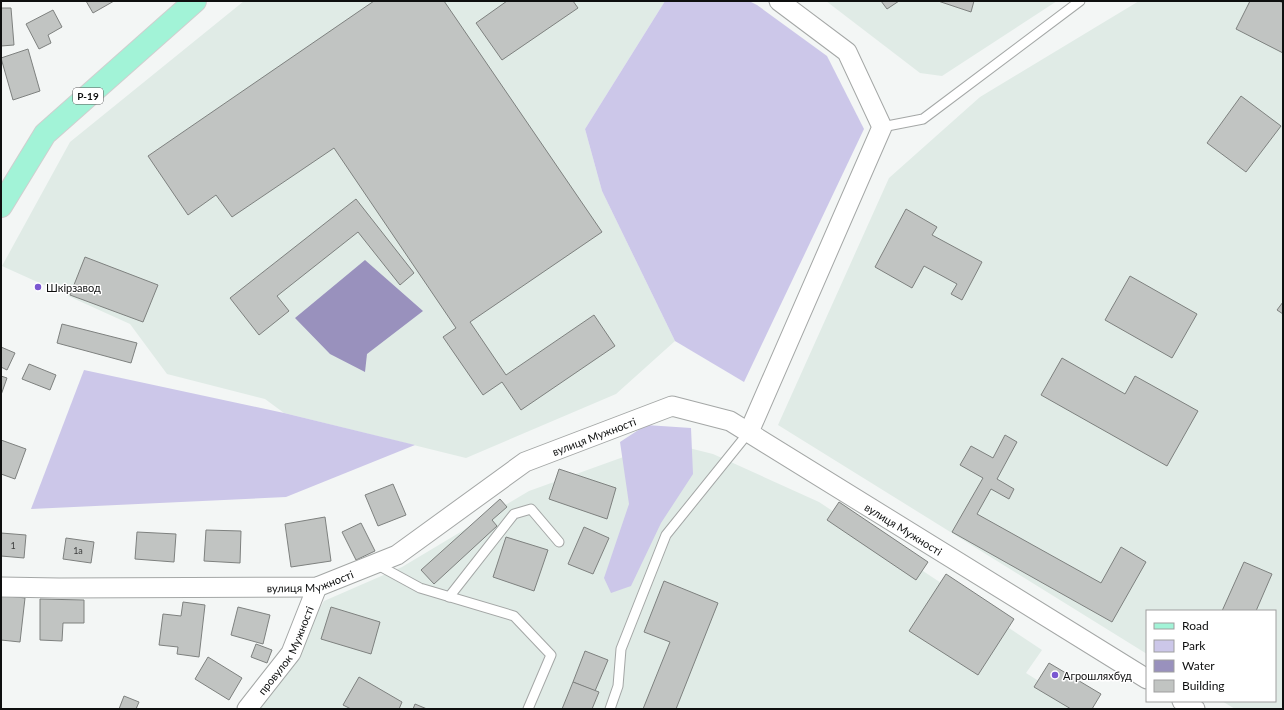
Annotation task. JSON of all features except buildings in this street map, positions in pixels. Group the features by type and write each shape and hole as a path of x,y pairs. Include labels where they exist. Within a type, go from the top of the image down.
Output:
{"main road":[{"name":"Р-19","path":"1,206 45,134 189,3"}],"street":[{"path":"749,432 882,127 847,52 779,1"},
{"name":"вулиця Мужності","path":"1,587 317,587 397,555 525,462 672,406 730,421 1146,678"},
{"name":"провулок Мужності","path":"247,709 291,653 317,587"},
{"path":"1184,702 1195,709"}],"lane":[{"path":"882,127 923,119 1080,1"},
{"path":"610,709 618,686 621,649 666,535 749,432"},
{"path":"449,597 514,514 531,509 560,542"},
{"path":"375,563 420,588 514,616 551,655 528,709"}],"shaded area":[{"path":"244,1 665,1 585,129 602,191 675,341 616,394 466,458 284,413 265,399 167,374 130,324 2,266 70,142"},
{"path":"826,1 1057,1 942,76 920,73"},
{"path":"1139,1 1283,1 1283,709 1235,709 1224,702 1276,702 1276,610 1146,610 1146,653 778,425 889,178 980,97"},
{"path":"665,442 713,454 819,502 1042,650 1026,673 1083,709 259,709 324,601 402,567 529,491"}],"green space":[{"path":"665,1 749,1 757,5 827,56 864,129 744,382 675,341 602,191 585,129"},
{"path":"84,370 284,413 415,445 286,497 31,509"},
{"path":"646,425 691,428 693,474 661,523 631,586 611,593 604,578 629,504 620,442"}],"water":[{"path":"365,260 423,311 367,354 365,372 330,354 295,318"}],"place":[{"name":"Шкірзавод","path":"38,287"},
{"name":"Агрошляхбуд","path":"1055,675"}]}
